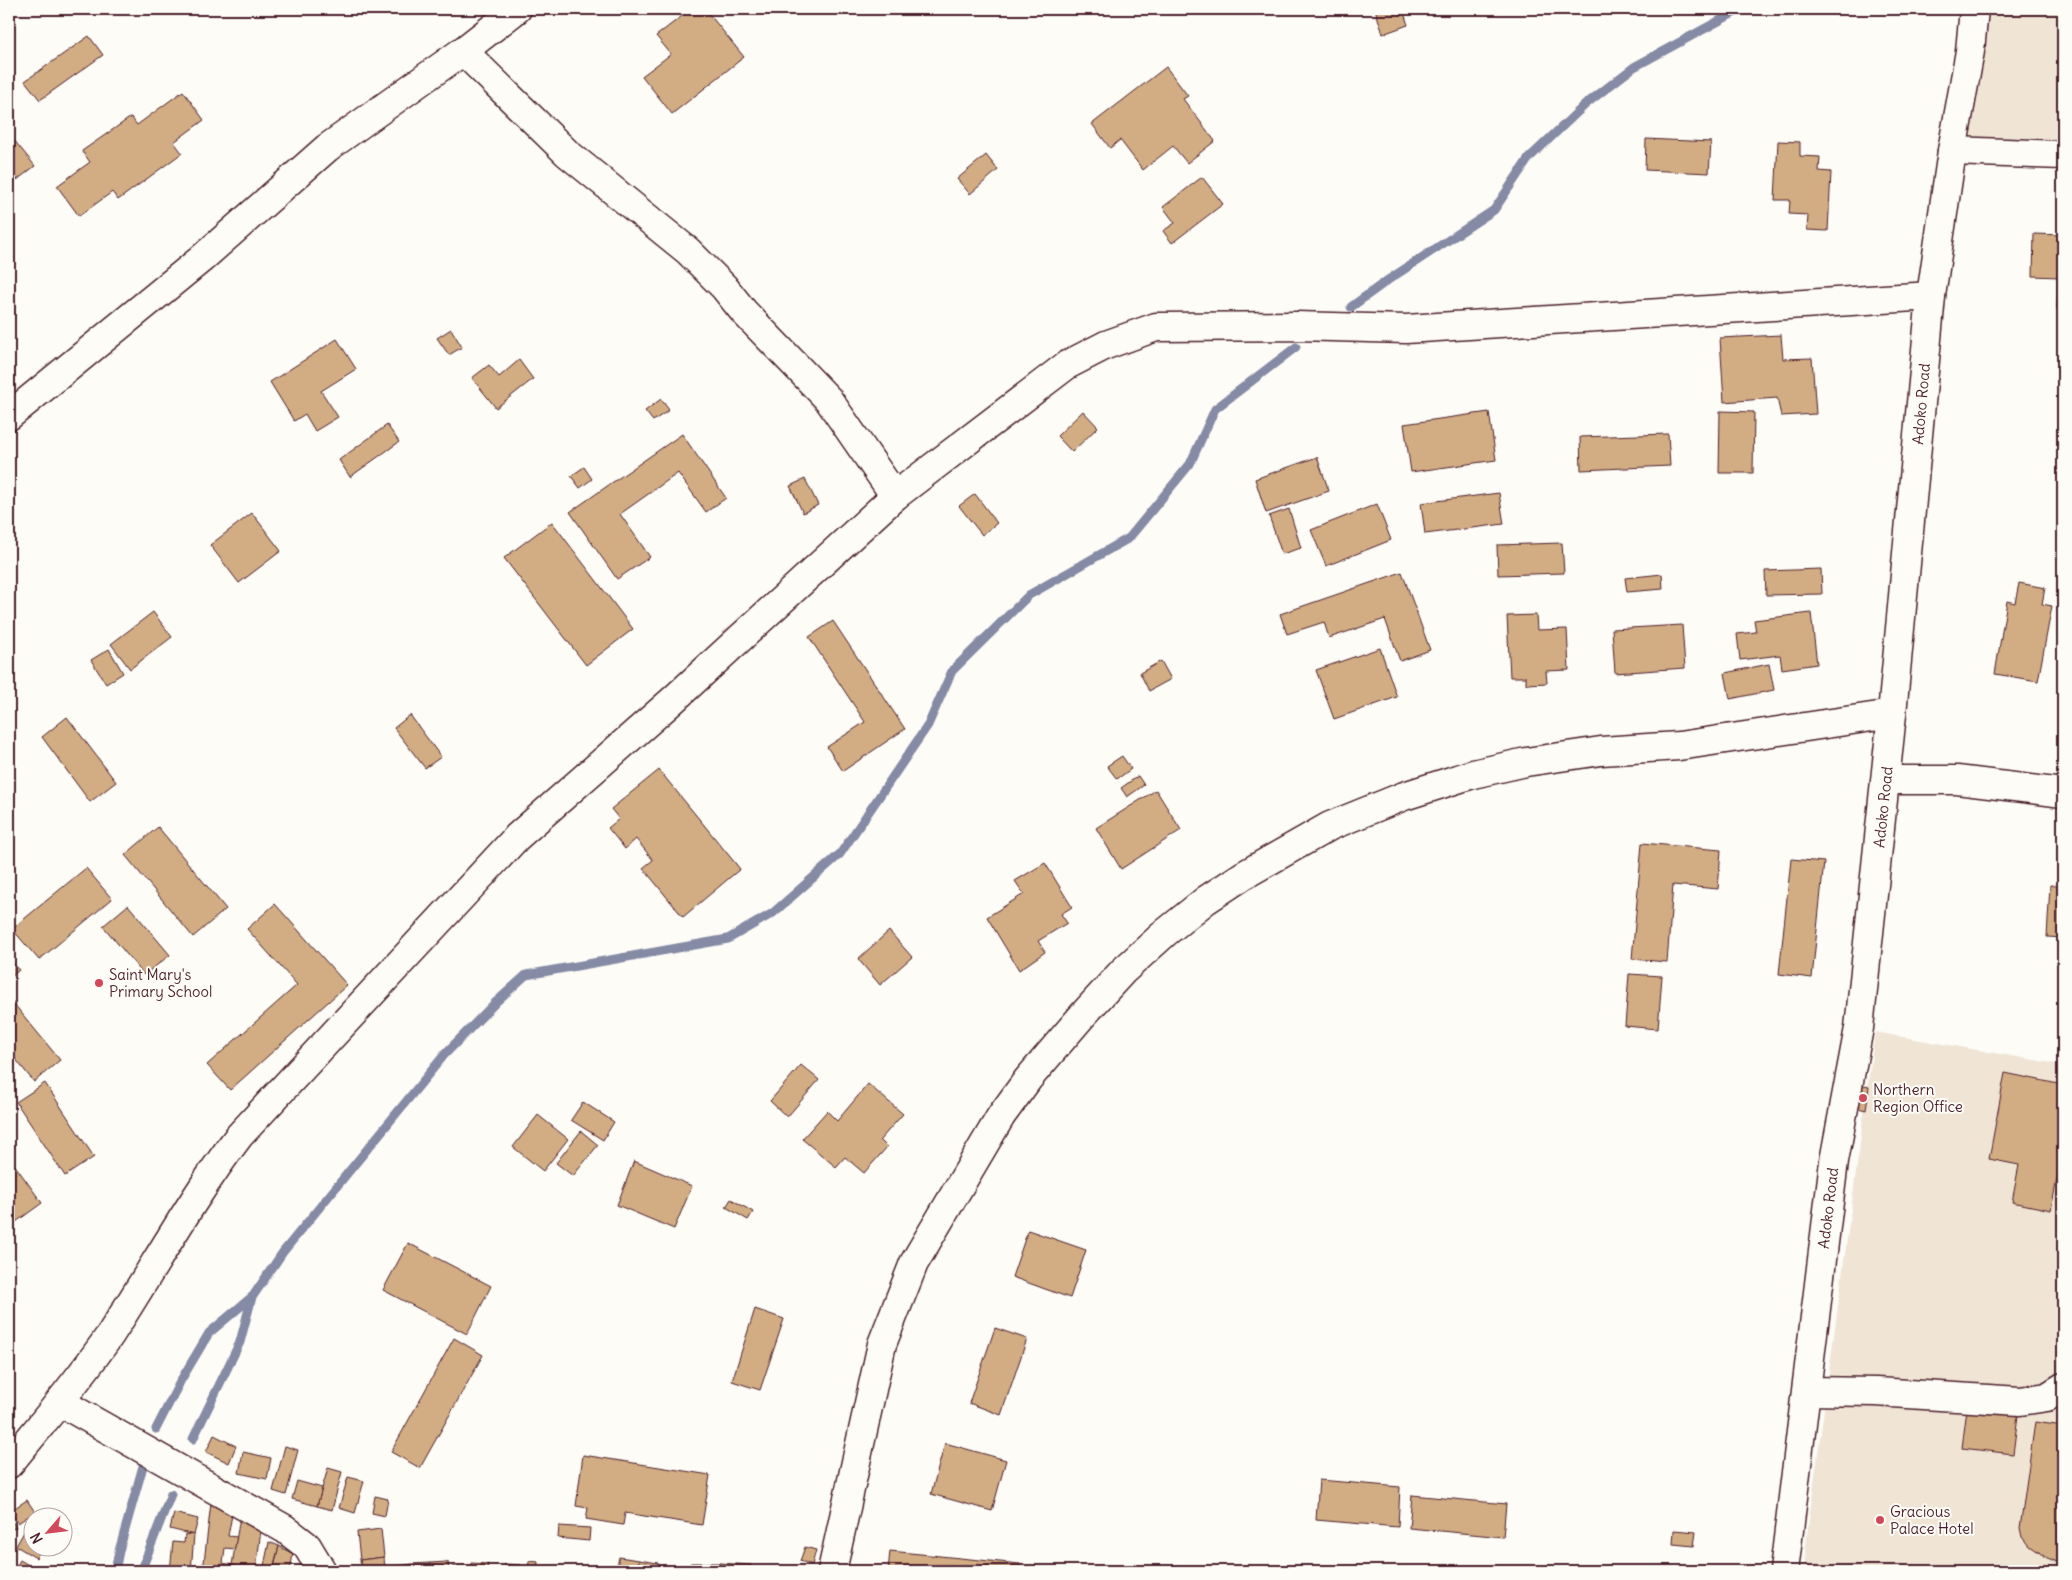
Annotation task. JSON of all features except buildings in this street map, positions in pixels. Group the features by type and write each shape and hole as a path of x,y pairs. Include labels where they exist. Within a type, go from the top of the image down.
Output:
{"street":[{"path":"9,416 200,260 327,148 463,51 517,9"},
{"name":"Adoko Road","path":"1784,1571 1834,1161 1859,1028 1886,780 1931,296 1952,150 1970,52 1974,9"},
{"path":"463,51 567,153 634,210 688,251 724,287 744,312 828,399 895,496"},
{"path":"1952,150 2063,155"},
{"path":"9,1464 60,1402 109,1335 217,1165 239,1136 517,837 673,700 895,496 1066,365 1106,345 1156,327 1296,326 1406,329 1931,296"},
{"path":"832,1571 882,1344 914,1262 1001,1116 1023,1087 1082,1016 1123,971 1165,933 1206,900 1244,875 1330,826 1404,796 1473,774 1526,762 1600,751 1679,746 1892,714"},
{"path":"1886,780 1957,780 2063,793"},
{"path":"1807,1391 1876,1392 2020,1401 2047,1397 2063,1387"},
{"path":"60,1402 285,1529 307,1546 322,1571"}],"shaded area":[{"path":"1978,9 2063,9 2063,162 1964,158"},
{"path":"1875,1032 2063,1065 2063,1571 1804,1571 1807,1535"}],"waterway":[{"path":"1351,307 1388,280 1494,210 1529,158 1586,104 1634,67 1741,9"},
{"path":"156,1429 181,1380 209,1333 253,1296 283,1252 445,1054 496,1002 526,975 728,939 773,913 840,854 928,725 952,671 1029,595 1129,538 1190,464 1215,409 1296,347"},
{"path":"193,1439 240,1342 252,1297"},
{"path":"115,1571 145,1459"},
{"path":"141,1571 171,1494"}],"place":[{"name":"Saint Mary's Primary School","path":"99,983"},
{"name":"Northern Region Office","path":"1863,1098"},
{"name":"Gracious Palace Hotel","path":"1880,1520"}]}
